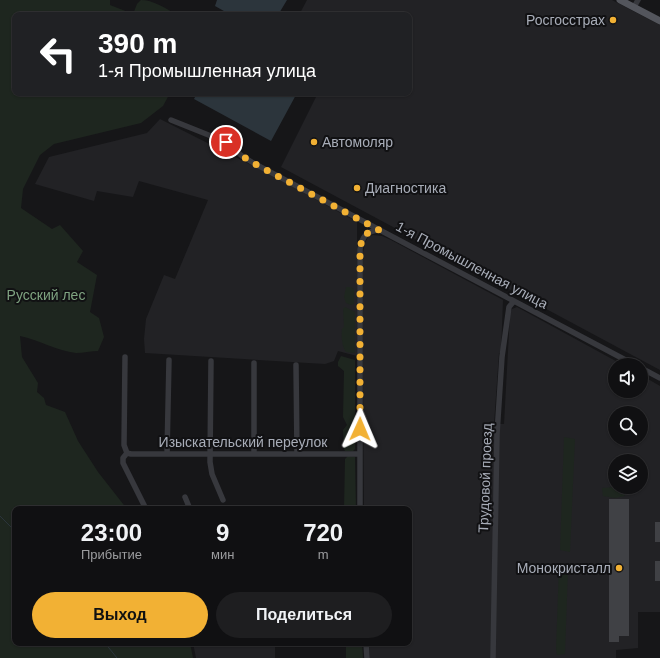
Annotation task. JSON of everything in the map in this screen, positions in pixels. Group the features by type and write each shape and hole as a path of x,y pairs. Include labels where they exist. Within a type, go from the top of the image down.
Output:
{"main road":[{"path":"620,0 660,21"}],"street":[{"path":"634,8 638,0"},
{"name":"1-я Промышленная улица","path":"171,120 226,142 242,156 255,164 622,358"},
{"path":"360,506 360,249 362,240 366,234 371,230 379,230"},
{"name":"Трудовой проезд","path":"493,658 497,434 501,367 509,307 514,301"},
{"path":"125,357 124,445 127,452 123,458 123,463 144,506"},
{"path":"167,454 169,360"},
{"path":"211,361 210,468 223,500"},
{"path":"254,363 254,454"},
{"path":"296,365 297,454"},
{"path":"648,372 660,378"},
{"name":"Изыскательский переулок","path":"127,452 167,454 360,454"},
{"path":"185,497 189,506"},
{"path":"366,646 367,658"}],"shaded area":[{"path":"217,0 287,0 280,12 226,12 215,6"},
{"path":"307,0 612,0 660,25 660,370 648,364 648,358 638,358 281,167 316,96 412,96 412,12 301,12"},
{"path":"196,96 295,96 271,141 194,99"},
{"path":"160,119 273,176 357,222 357,356 338,351 334,361 325,364 145,353 144,339 146,319 164,275 175,279 208,200 139,181 133,197 97,191 94,201 35,184 49,157 147,133"},
{"path":"373,235 382,236 503,300 501,352 499,353 494,424 504,424 510,314 512,309 517,307 610,358 608,358 608,398 648,398 648,379 660,386 660,612 638,612 638,648 616,650 616,658 370,658 369,646 412,646 412,506 364,506 362,258 365,243 368,237"},
{"path":"194,646 275,646 275,658 196,658"}],"green space":[{"name":"Русский лес","path":"0,0 110,0 110,5 128,12 12,12 12,96 168,96 163,106 141,123 54,144 40,155 23,189 21,208 52,229 60,225 83,251 77,262 97,275 90,312 99,318 104,337 98,351 76,353 20,336 22,357 38,383 37,392 44,398 46,405 65,412 78,441 98,472 125,506 12,506 12,646 191,646 193,658 0,658"},
{"name":"Русский лес","path":"141,0 150,1 171,12 134,12 137,4"},
{"path":"346,287 351,287 354,289 354,304 351,305 346,303 344,297"},
{"path":"345,307 355,312 355,352 353,353 346,352 342,341 342,329 344,327 343,309"},
{"path":"341,356 355,360 355,449 353,451 345,451 344,449 343,430 347,425 343,417 344,371 338,366"},
{"path":"564,437 575,439 570,552 560,550"},
{"path":"348,456 355,457 356,506 344,506 345,459"},
{"path":"602,488 608,488 608,494 625,494 625,496 615,498 603,496"},
{"path":"559,566 568,569 565,654 557,655 556,649"},
{"path":"346,646 362,646 363,658 346,658"}],"building":[{"name":"Монокристалл","path":"609,499 629,499 629,636 619,636 619,642 609,642"},
{"path":"655,522 660,522 660,542 655,542"},
{"path":"655,561 660,561 660,581 655,581"}],"waterway":[{"path":"0,516 12,528"},
{"path":"107,646 117,658"}],"place":[{"name":"Росгосстрах","path":"613,20"},
{"name":"Автомоляр","path":"314,142"},
{"name":"Диагностика","path":"357,188"},
{"name":"Монокристалл","path":"619,568"}],"route":[{"path":"226,142 242,156 255,164 317,195 379,230 371,230 366,234 362,240 360,249 360,429"}]}
